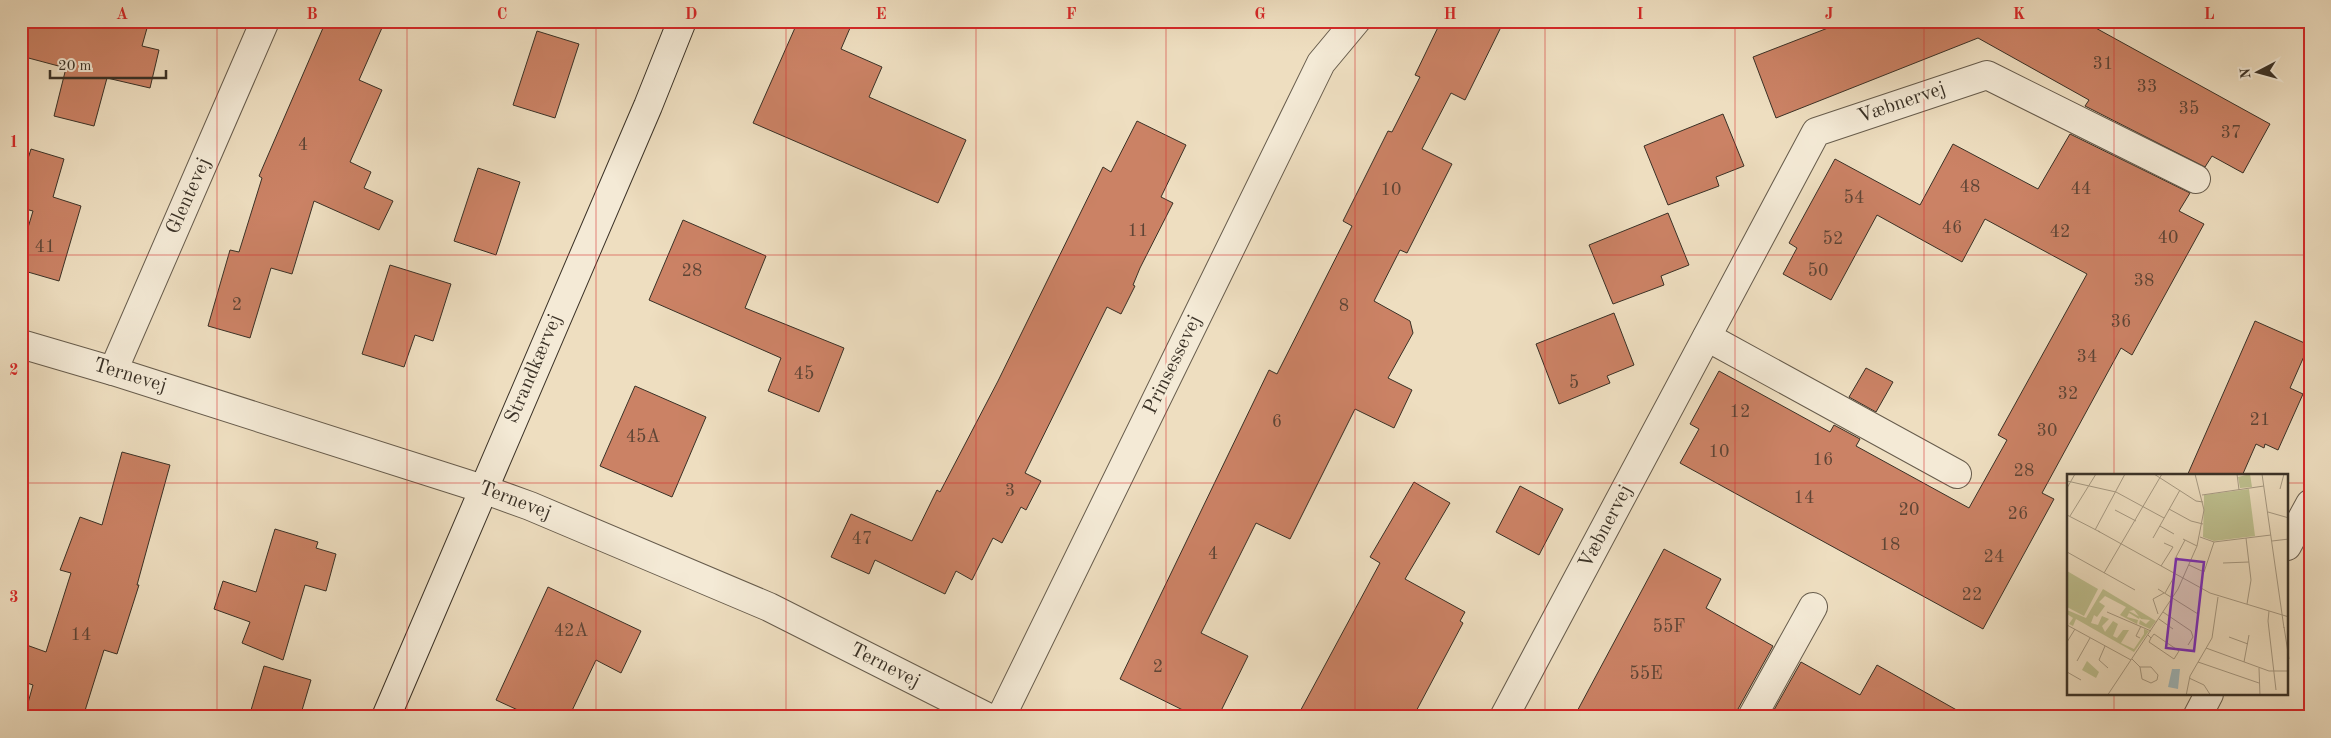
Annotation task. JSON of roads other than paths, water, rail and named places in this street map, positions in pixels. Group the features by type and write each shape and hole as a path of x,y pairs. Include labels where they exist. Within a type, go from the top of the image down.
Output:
{"street":[{"name":"Glentevej","path":"113,371 265,21"},
{"name":"Strandkærvej","path":"386,717 648,106 682,21"},
{"name":"Prinsessevej","path":"1001,717 1321,63 1356,21"},
{"name":"Væbnervej","path":"1504,717 1816,132 1987,75 2196,179"},
{"path":"1707,337 1957,474"},
{"name":"Ternevej","path":"21,344 113,371 483,489 544,512 769,607 987,717"},
{"path":"2288,544 2310,504"},
{"path":"1752,717 1813,607"},
{"path":"2197,717 2208,696"}]}
